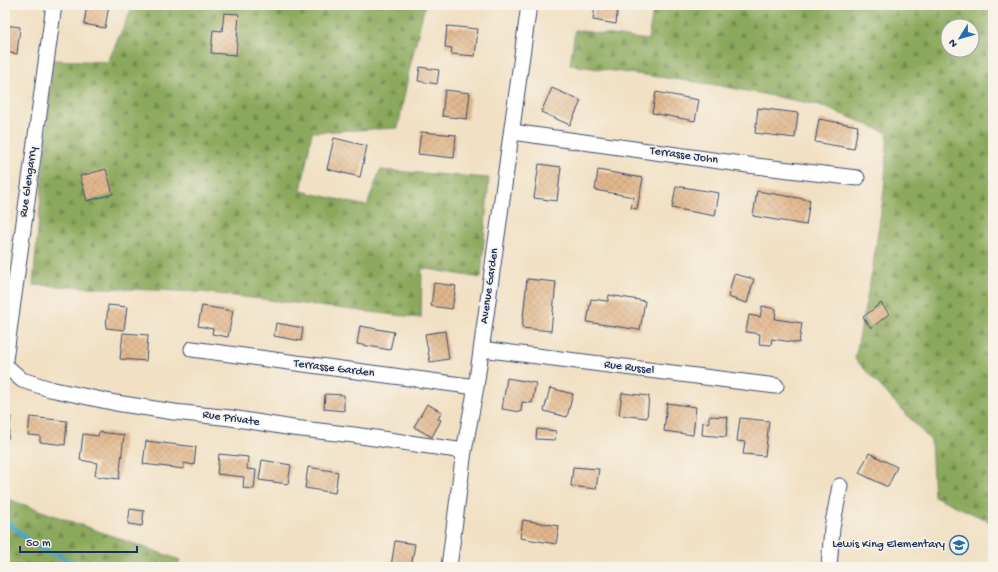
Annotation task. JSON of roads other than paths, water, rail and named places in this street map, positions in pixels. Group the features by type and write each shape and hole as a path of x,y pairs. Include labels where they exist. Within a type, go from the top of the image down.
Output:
{"street":[{"name":"Rue Glengarry","path":"5,360 54,5"},
{"name":"Avenue Garden","path":"449,567 464,451 476,387 529,5"},
{"name":"Terrasse John","path":"512,132 748,165 857,178"},
{"name":"Terrasse Garden","path":"192,349 476,387"},
{"name":"Rue Russel","path":"481,349 776,386"},
{"name":"Rue Private","path":"5,365 22,380 50,389 116,403 464,451"},
{"path":"829,567 832,528 840,486"}],"waterway":[{"path":"5,519 33,545 73,562 137,567"}],"place":[{"name":"Lewis King Elementary","path":"959,545"}]}
